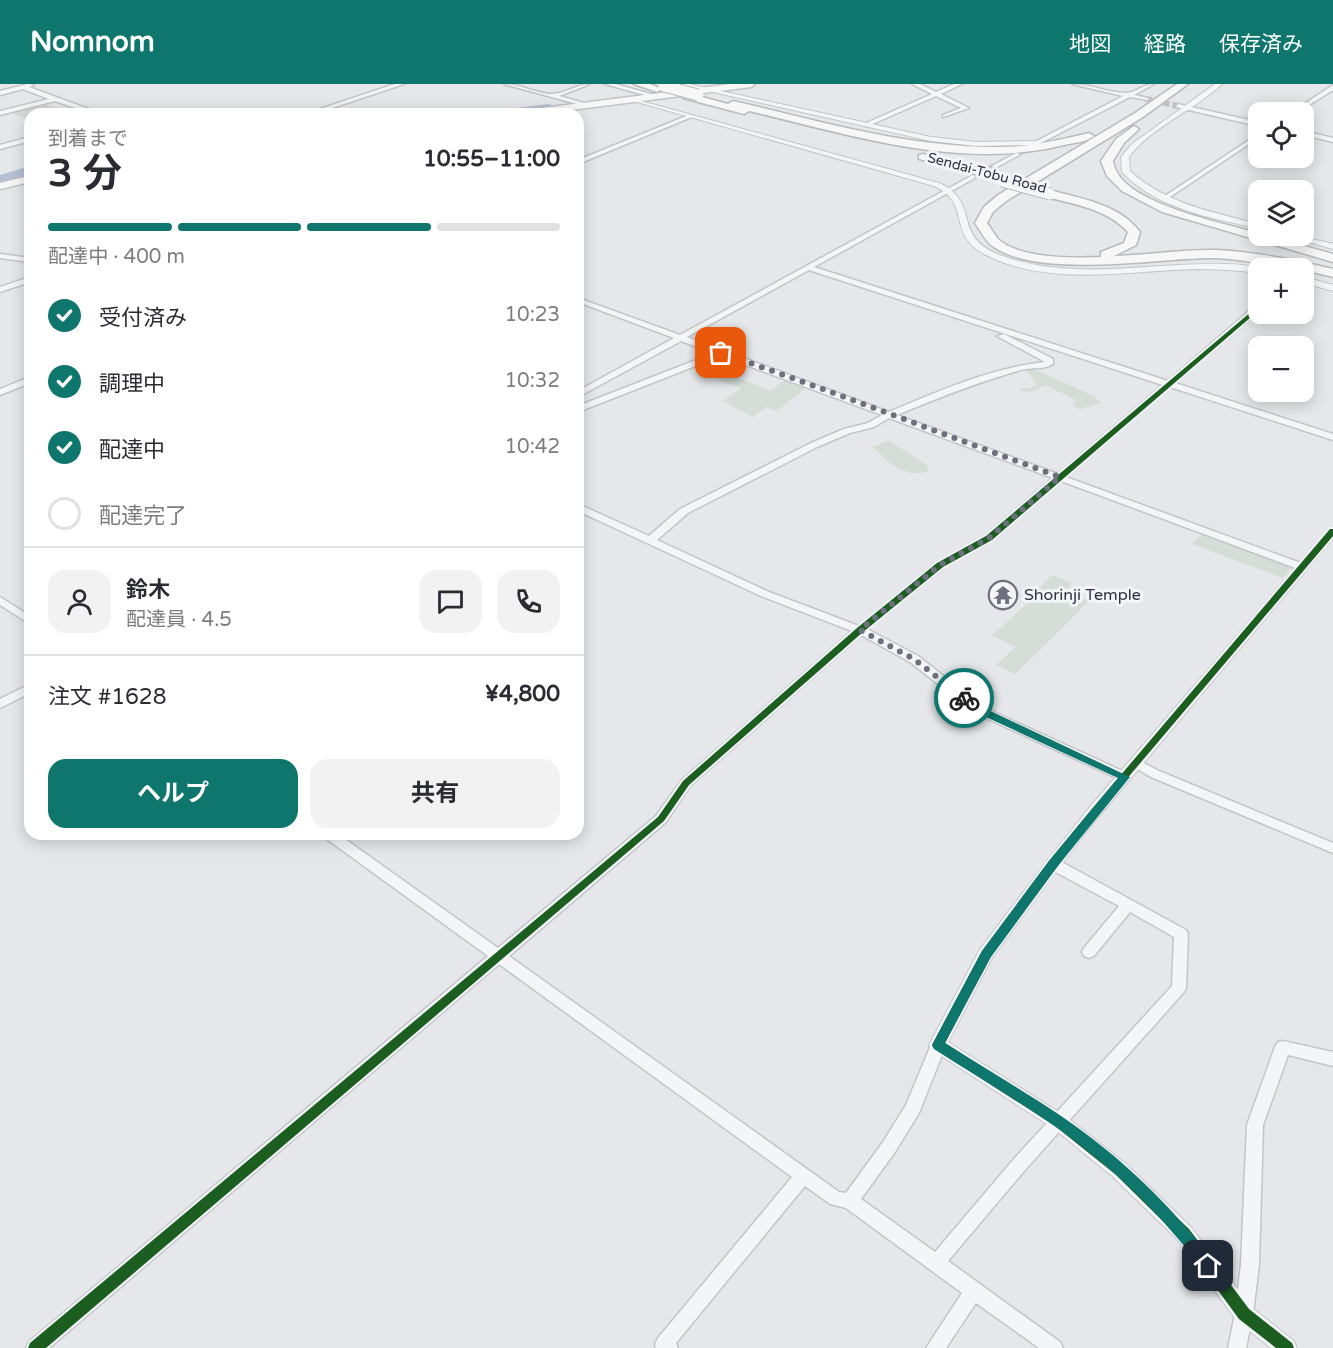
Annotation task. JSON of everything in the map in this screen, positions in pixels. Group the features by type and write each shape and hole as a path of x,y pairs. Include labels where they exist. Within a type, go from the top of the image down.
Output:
{"highway":[{"name":"Sendai-Tobu Road","path":"639,84 697,94 1007,178"},
{"path":"733,104 922,145 962,150 1006,151 1048,147 1090,136 1186,85"},
{"path":"1186,85 1173,105 1120,141 1112,150 1108,165 1113,177 1144,200 1172,211 1333,259"},
{"path":"1186,85 994,204 982,217 981,223 986,234 999,244 1019,253 1061,261 1095,262 1167,255 1215,254 1275,261 1333,273"},
{"name":"Sendai-Tobu Road","path":"697,94 895,149 917,158 1007,178"},
{"path":"1007,178 1054,191 1120,218 1134,232 1130,245 1116,253 1097,256 1051,255 1026,250 1004,239 994,229 992,220 1004,205 1173,105"},
{"name":"Sendai-Tobu Road","path":"1054,191 1333,259"},
{"name":"Sendai-Tobu Road","path":"1054,191 1131,209 1333,267"}],"main road":[{"path":"565,108 632,99 658,89 697,94 751,84"},
{"path":"0,186 24,180"}],"street":[{"path":"0,93 33,84"},
{"path":"386,84 394,86"},
{"path":"326,108 401,84"},
{"path":"507,84 588,105"},
{"path":"554,96 587,84"},
{"path":"608,84 658,89"},
{"path":"680,84 697,94 954,142 996,145 1035,144 1150,84"},
{"path":"915,84 934,95 966,108 945,116"},
{"path":"866,125 959,84"},
{"path":"1075,84 1146,99"},
{"path":"1219,84 1134,145 1125,157 1124,165 1126,172 1132,178 1165,198 1248,223"},
{"path":"23,87 81,108"},
{"path":"1310,102 1333,87"},
{"path":"0,113 55,99"},
{"path":"632,99 919,178 949,191 959,203 963,212 963,225 974,244 985,252 1014,263 1045,269 1089,272 1202,265 1248,269"},
{"path":"1173,105 1248,122"},
{"path":"584,160 691,116"},
{"path":"1314,135 1333,140"},
{"path":"0,147 24,141"},
{"path":"1165,198 1248,143"},
{"path":"995,166 1018,153"},
{"path":"584,391 973,177"},
{"path":"1314,242 1333,247"},
{"path":"0,256 24,259"},
{"path":"809,268 1333,436"},
{"path":"0,290 24,281"},
{"path":"1314,283 1333,288"},
{"path":"584,302 801,380 888,415 1302,567"},
{"path":"35,1348 661,819 686,783 860,630 940,565 989,538 1248,317"},
{"path":"650,541 684,511 814,445 847,431 871,425 888,415 947,391 1023,367 1049,364 1050,361 980,326 981,323"},
{"path":"584,407 721,353"},
{"path":"0,392 24,382"},
{"path":"584,510 765,594 860,630 914,659 978,710 1125,777"},
{"path":"849,1201 889,1147 913,1108 938,1045 987,954 1053,864 1333,531"},
{"path":"0,600 24,617"},
{"path":"0,704 24,691"},
{"path":"1136,763 1155,774 1333,848"},
{"path":"337,840 500,955 803,1176 836,1199 849,1201 1054,1348"},
{"path":"936,1263 1179,988 1181,934 1053,864"},
{"path":"1089,952 1128,905"},
{"path":"938,1045 1059,1122 1119,1170 1184,1233 1244,1314 1287,1348"},
{"path":"1237,1348 1250,1264 1255,1125 1283,1047 1333,1059"},
{"path":"669,1348 664,1344 803,1176"},
{"path":"935,1348 974,1291"}],"shaded area":[{"path":"41,103 54,108 24,108"},
{"path":"24,108 24,117 8,113"},
{"path":"1031,368 1094,396 1101,403 1080,409 1073,405 1076,400 1045,385 1031,392 1021,391 1020,388 1030,388 1037,384 1026,370"},
{"path":"727,374 771,391 787,378 809,386 776,411 766,407 753,417 723,401 741,388 718,380"},
{"path":"889,441 927,465 928,471 912,473 897,468 872,447"},
{"path":"1202,534 1288,566 1290,569 1283,578 1192,544"},
{"path":"1053,575 1072,583 1065,591 1089,601 1015,674 996,665 1016,647 992,635 1035,597 1031,595"}],"waterway":[{"path":"0,179 24,172"}],"tunnel":[{"path":"1146,99 1178,106"},
{"path":"973,177 995,166"}],"cycle path":[{"path":"35,1348 661,819 686,783 860,630 940,565 989,538 1248,317"},
{"path":"1287,1348 1244,1314 1184,1233 1119,1170 1059,1122 938,1045 986,954 1053,864 1094,812 1333,531"}],"way so far":[{"path":"721,353 801,380 888,415 1060,477 989,538 940,565 860,630 914,659 964,698"}],"place":[{"name":"Shorinji Temple","path":"1003,595"}],"route":[{"path":"964,698 978,710 1125,777 1053,864 987,954 938,1045 1059,1122 1119,1170 1184,1233 1208,1266"}]}
